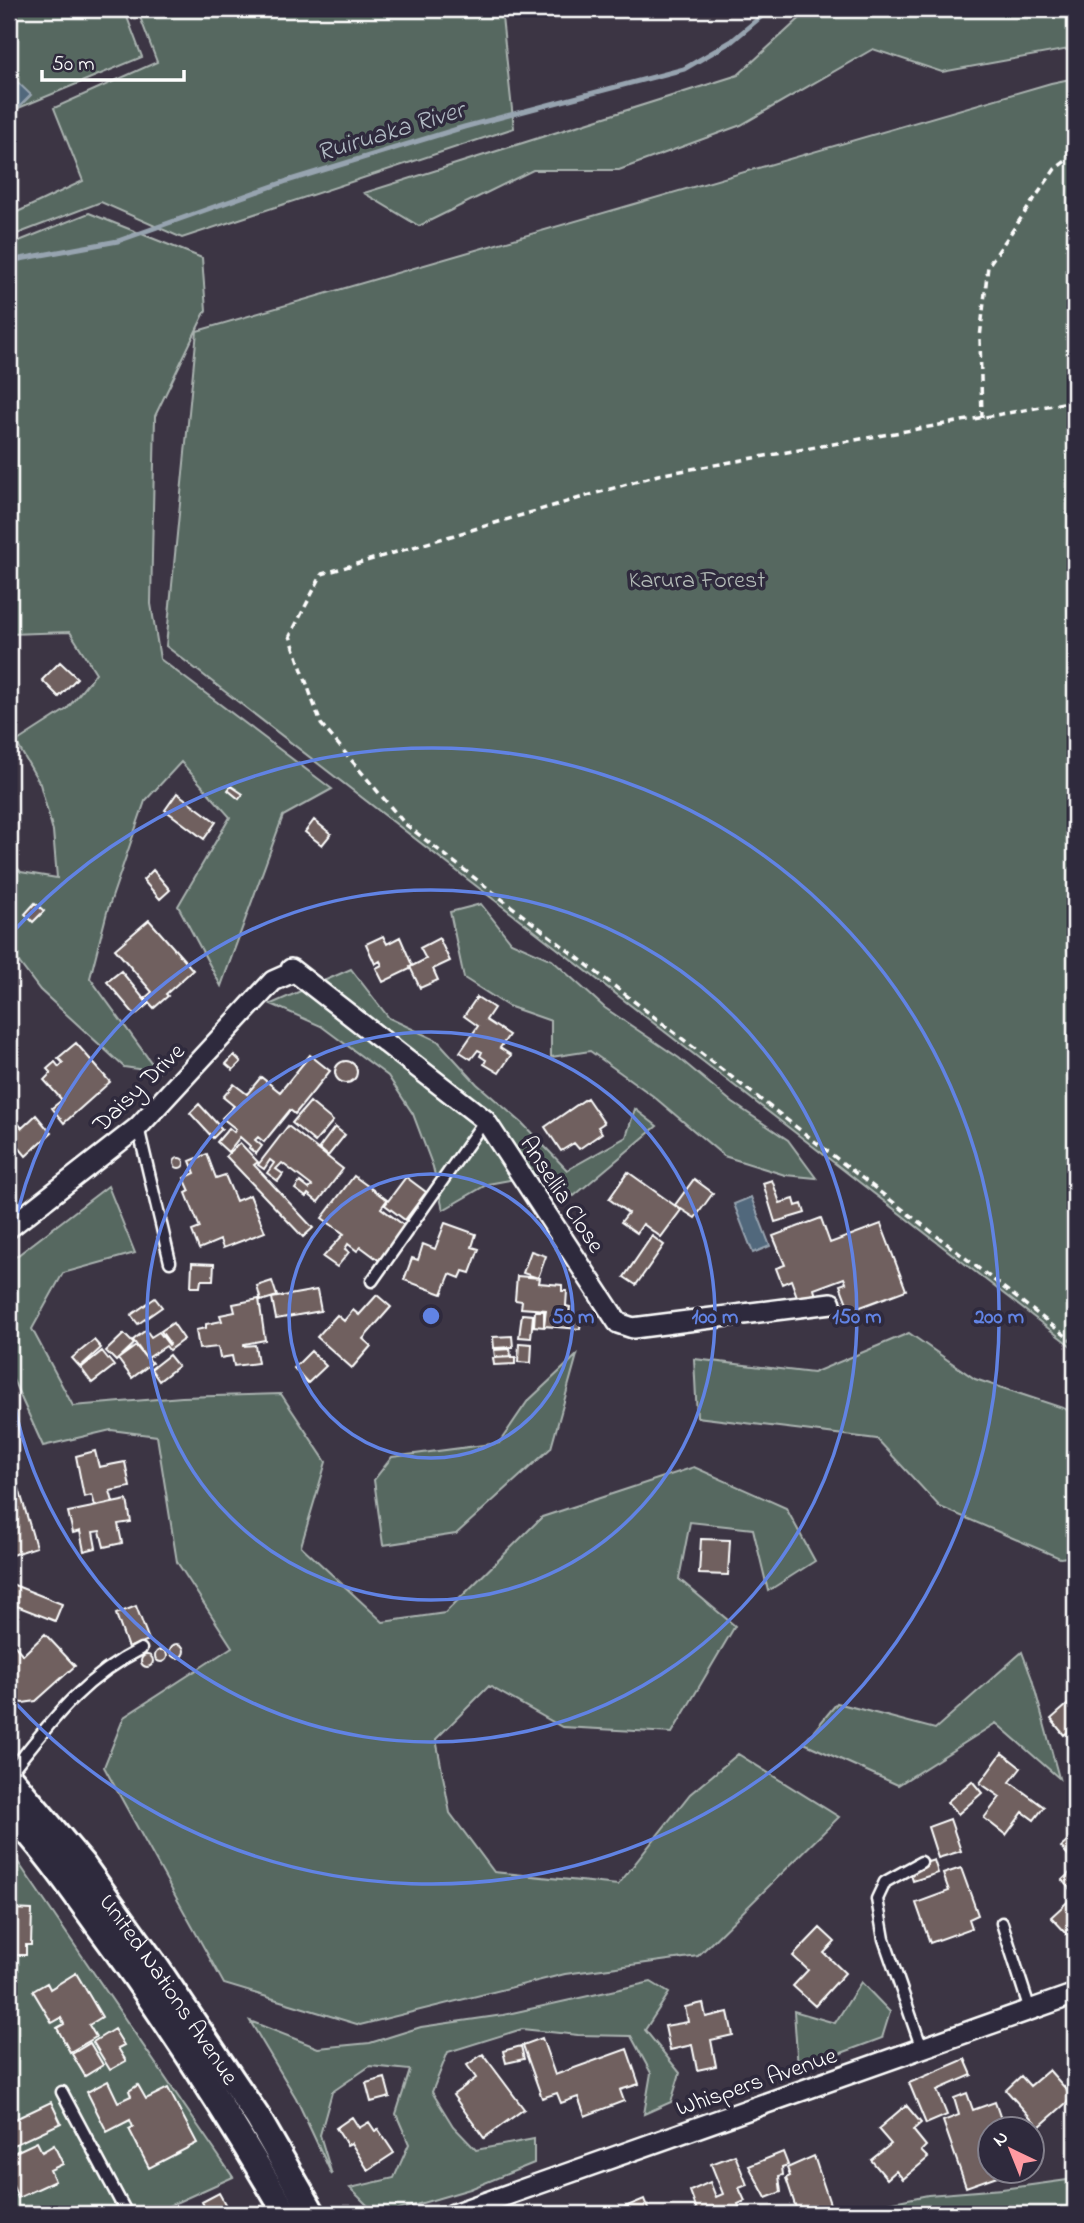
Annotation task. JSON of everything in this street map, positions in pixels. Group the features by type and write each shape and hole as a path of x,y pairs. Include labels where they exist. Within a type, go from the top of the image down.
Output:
{"street":[{"name":"Ansellia Close","path":"291,973 290,969 485,1120 618,1323 633,1328 831,1303"},
{"name":"Daisy Drive","path":"9,1228 138,1127 273,981 291,973"},
{"name":"United Nations Avenue","path":"9,1775 83,1865 157,1968 258,2118 313,2214"},
{"name":"United Nations Avenue","path":"9,1811 32,1836 131,1969 223,2107 286,2214"},
{"name":"Whispers Avenue","path":"453,2214 1075,1994"}],"lane":[{"path":"372,1281 485,1120"},
{"path":"138,1127 170,1262"},
{"path":"9,1775 68,1701 114,1663 141,1649"},
{"path":"921,1862 885,1882 877,1899 884,1939 922,2049"},
{"path":"1002,1923 1030,2010"},
{"path":"62,2092 127,2214"}],"path":[{"path":"982,418 980,338 988,266 1055,169 1075,154"},
{"path":"1075,401 658,475 322,574 290,636 321,724 405,824 1075,1343"}],"green space":[{"path":"10,9 124,9 142,57 9,112 9,23 15,20"},
{"path":"137,9 514,9 502,17 514,128 182,238 101,202 9,237 9,216 83,181 54,108 157,62"},
{"path":"810,9 1075,9 1075,48 942,72 873,49 741,125 619,170 533,170 419,226 364,193 738,75"},
{"name":"Karura Forest","path":"1075,78 1075,1349 166,646 197,331"},
{"path":"89,213 202,258 206,310 155,416 151,604 160,659 332,789 283,816 221,986 178,906 230,817 181,762 145,801 107,912 90,978 158,1072 124,1067 40,990 9,949 9,859 21,872 57,878 53,831 40,784 16,742 67,709 96,673 70,632 9,634 9,245"},
{"path":"481,904 511,942 552,960 605,1008 679,1058 733,1103 788,1140 816,1178 785,1175 724,1156 653,1096 590,1051 551,1057 551,1021 508,1006 464,978 450,912"},
{"path":"351,969 389,1018 438,1041 477,1084 522,1123 567,1170 626,1137 635,1109 657,1126 574,1196 548,1173 488,1184 443,1210 433,1167 413,1114 388,1076 321,1026 271,1004"},
{"path":"108,1186 135,1253 63,1273 32,1329 73,1406 182,1397 281,1394 326,1462 301,1546 383,1622 445,1613 542,1517 694,1467 786,1508 815,1561 768,1591 753,1529 690,1522 679,1579 735,1626 672,1733 562,1727 489,1686 436,1739 450,1813 494,1872 618,1885 690,1794 738,1754 839,1817 698,1956 565,1974 360,2025 224,1984 104,1767 124,1717 232,1647 177,1562 157,1436 111,1430 43,1446 9,1371 9,1262"},
{"path":"909,1333 975,1379 1066,1409 1075,1420 1075,1556 1060,1558 940,1507 877,1439 697,1417 694,1359 813,1373"},
{"path":"577,1355 551,1448 456,1534 383,1545 374,1480 392,1457 499,1443 527,1402"},
{"path":"1022,1652 1059,1778 996,1723 898,1785 804,1743 837,1703 935,1729"},
{"path":"9,1849 233,2177 151,2214 9,2214"},
{"path":"651,1982 669,1993 645,2030 680,2073 671,2102 644,2114 651,2073 631,2036 578,2035 522,2029 448,2052 432,2092 453,2126 476,2150 534,2139 534,2163 470,2189 385,2214 376,2214 350,2188 394,2178 409,2144 396,2114 410,2070 370,2066 332,2092 320,2135 332,2175 296,2098 250,2021 318,2048 370,2043 421,2027 503,2015"},
{"path":"861,1982 890,2012 882,2038 798,2069 794,2011 835,2023"},
{"path":"1075,2179 1075,2214 833,2214 928,2195"}],"water":[{"path":"9,74 31,95 17,109 9,101"},
{"path":"751,1197 770,1246 753,1253 734,1204"}],"building":[{"path":"60,662 77,678 59,697 42,680"},
{"path":"231,786 243,794 239,799 228,790"},
{"path":"177,793 216,822 204,839 165,810"},
{"path":"314,820 331,834 322,845 305,832"},
{"path":"153,870 170,890 160,899 143,880"},
{"path":"35,903 44,911 33,922 25,914"},
{"path":"149,920 193,970 154,1008 145,998 152,992 115,949"},
{"path":"383,936 387,944 400,937 412,965 410,969 383,982 376,968 382,965 380,961 375,964 366,944"},
{"path":"439,938 450,961 433,969 438,980 420,988 410,967 426,959 420,948"},
{"path":"121,971 148,1004 135,1015 107,982"},
{"path":"477,997 494,1008 486,1020 509,1035 500,1048 511,1055 499,1073 484,1064 486,1060 480,1056 482,1052 478,1050 471,1059 460,1052 478,1026 464,1016"},
{"path":"76,1043 110,1082 64,1123 52,1108 62,1100 44,1080 51,1073 47,1069 55,1062 59,1067 63,1063 58,1058"},
{"path":"234,1055 241,1062 233,1070 226,1064"},
{"path":"310,1055 330,1071 295,1114 290,1110 264,1142 258,1137 255,1140 262,1146 256,1154 240,1137 228,1152 217,1142 229,1128 234,1132 236,1129 222,1118 234,1106 223,1097 234,1084 247,1094 261,1077 280,1092"},
{"path":"346,1061 354,1064 357,1072 354,1080 346,1083 338,1080 335,1072 338,1064"},
{"path":"587,1098 604,1123 598,1127 602,1133 579,1149 574,1143 561,1151 545,1127"},
{"path":"310,1102 333,1121 315,1142 292,1123"},
{"path":"199,1104 222,1129 213,1138 190,1113"},
{"path":"9,1113 22,1128 36,1115 51,1133 26,1156 12,1139 9,1142"},
{"path":"288,1126 343,1169 318,1202 295,1189 300,1182 309,1189 312,1186 282,1163 276,1169 283,1174 278,1181 267,1173 274,1163 270,1160 264,1169 258,1165"},
{"path":"335,1127 345,1135 328,1156 319,1148"},
{"path":"240,1143 258,1162 254,1165 313,1228 303,1237 226,1156"},
{"path":"207,1154 216,1178 225,1175 236,1201 250,1195 265,1232 223,1248 220,1240 199,1249 192,1231 200,1228 186,1193 190,1191 184,1178 195,1173 190,1161"},
{"path":"179,1158 183,1159 183,1167 179,1168 175,1167 174,1163 175,1159"},
{"path":"628,1172 681,1210 661,1237 643,1224 637,1233 621,1222 628,1213 609,1199"},
{"path":"354,1176 387,1200 381,1208 406,1227 380,1261 361,1247 357,1251 348,1244 345,1249 349,1252 337,1267 323,1257 344,1234 322,1218"},
{"path":"406,1177 426,1192 405,1220 385,1205"},
{"path":"694,1179 713,1193 695,1218 675,1205"},
{"path":"772,1180 780,1203 794,1199 796,1206 802,1204 805,1213 775,1222 763,1183"},
{"path":"821,1218 830,1243 881,1224 906,1290 850,1311 840,1285 846,1283 844,1278 814,1289 816,1296 799,1302 791,1280 782,1284 776,1268 785,1265 773,1236"},
{"path":"445,1223 476,1234 472,1247 479,1249 470,1273 463,1271 460,1278 450,1274 442,1294 404,1280 412,1258 418,1260 423,1244 435,1249"},
{"path":"652,1236 664,1245 636,1285 624,1277"},
{"path":"531,1251 546,1256 538,1278 523,1273"},
{"path":"192,1263 214,1264 213,1280 201,1280 200,1287 191,1287"},
{"path":"517,1276 540,1278 539,1283 562,1285 562,1291 567,1291 566,1306 570,1307 569,1316 581,1317 580,1329 544,1326 546,1310 521,1308 522,1301 515,1300"},
{"path":"272,1281 277,1296 261,1301 257,1286"},
{"path":"317,1290 321,1311 276,1319 272,1298"},
{"path":"377,1295 391,1307 363,1339 371,1346 352,1368 317,1337 337,1315 344,1321 353,1310 359,1315"},
{"path":"155,1298 162,1307 138,1324 131,1315"},
{"path":"259,1299 265,1340 244,1344 255,1345 258,1363 234,1366 232,1356 220,1358 218,1347 199,1349 196,1330 206,1328 206,1324 222,1321 220,1315 235,1312 233,1304"},
{"path":"535,1311 544,1311 544,1327 534,1326"},
{"path":"522,1314 533,1315 531,1338 519,1337"},
{"path":"173,1323 184,1339 169,1350 166,1346 148,1358 152,1363 132,1378 118,1359 136,1346 146,1358 133,1340 146,1330 151,1337 159,1332 169,1345 161,1331"},
{"path":"124,1334 134,1344 116,1361 106,1351"},
{"path":"512,1336 513,1347 494,1348 493,1337"},
{"path":"94,1340 101,1348 80,1367 72,1358"},
{"path":"519,1343 532,1344 531,1363 518,1362"},
{"path":"510,1349 511,1356 495,1357 494,1350"},
{"path":"102,1351 114,1366 92,1383 81,1368"},
{"path":"311,1351 326,1366 308,1383 294,1368"},
{"path":"169,1355 178,1366 159,1381 151,1369"},
{"path":"515,1357 515,1364 494,1365 493,1358"},
{"path":"95,1451 99,1467 125,1462 130,1487 110,1491 113,1502 95,1506 92,1495 84,1497 76,1456"},
{"path":"9,1454 36,1547 12,1555 9,1543"},
{"path":"127,1500 131,1522 118,1524 122,1543 104,1547 100,1531 93,1532 96,1548 84,1551 80,1531 73,1533 68,1512"},
{"path":"701,1539 730,1540 728,1575 699,1574"},
{"path":"9,1583 62,1604 55,1621 9,1603"},
{"path":"136,1606 149,1640 128,1648 116,1614"},
{"path":"45,1634 75,1666 36,1701 23,1703 10,1700 9,1639 23,1655"},
{"path":"177,1644 182,1646 182,1656 177,1658 172,1656 170,1651 172,1646"},
{"path":"161,1650 167,1656 161,1662 155,1656"},
{"path":"147,1655 153,1661 147,1667 141,1661"},
{"path":"1075,1698 1075,1732 1072,1735 1069,1731 1064,1735 1051,1719"},
{"path":"1002,1753 1021,1768 1010,1782 1044,1807 1034,1820 1023,1812 1006,1835 984,1818 1000,1797 980,1783"},
{"path":"972,1781 982,1793 958,1814 947,1802"},
{"path":"950,1819 961,1851 938,1858 928,1827"},
{"path":"1075,1835 1075,1863 1061,1847"},
{"path":"934,1860 938,1873 913,1881 909,1868"},
{"path":"961,1868 978,1915 969,1919 972,1928 930,1943 916,1903 949,1891 943,1874"},
{"path":"1075,1868 1075,1895 1062,1880"},
{"path":"9,1877 12,1877 11,1909 32,1910 31,1945 26,1945 26,1955 10,1955"},
{"path":"1075,1895 1075,1930 1069,1936 1051,1917"},
{"path":"820,1928 835,1942 824,1953 845,1973 815,2006 793,1986 808,1970 793,1956"},
{"path":"76,1973 102,2017 89,2025 96,2037 70,2052 57,2028 64,2024 61,2018 52,2023 33,1991 47,1983 50,1989"},
{"path":"703,2003 706,2017 728,2012 733,2035 711,2040 716,2066 697,2070 692,2045 670,2050 665,2026 688,2022 685,2007"},
{"path":"114,2029 124,2045 118,2048 126,2061 110,2070 93,2042"},
{"path":"542,2038 555,2075 627,2049 639,2084 620,2090 624,2101 585,2116 578,2097 561,2103 557,2093 542,2098 523,2045"},
{"path":"90,2043 103,2065 85,2076 72,2054"},
{"path":"521,2046 524,2059 506,2063 503,2051"},
{"path":"483,2054 524,2109 484,2138 453,2095 476,2078 467,2065"},
{"path":"965,2059 972,2075 937,2090 947,2115 926,2124 909,2083"},
{"path":"1049,2070 1073,2097 1046,2121 1046,2114 1027,2114 1006,2090 1021,2076 1030,2086"},
{"path":"385,2078 390,2097 371,2102 366,2083"},
{"path":"108,2081 118,2102 131,2096 129,2091 138,2085 146,2099 168,2088 197,2143 149,2168 129,2129 133,2127 130,2120 107,2132 87,2092"},
{"path":"967,2093 973,2110 995,2102 999,2114 976,2114 976,2183 966,2187 943,2121 959,2115 954,2098"},
{"path":"51,2102 61,2123 14,2145 9,2135 9,2122"},
{"path":"906,2105 921,2123 913,2130 926,2146 921,2151 928,2158 903,2179 896,2171 887,2179 871,2160 891,2144 878,2129"},
{"path":"352,2117 359,2128 369,2122 375,2131 378,2129 394,2153 368,2170 351,2143 347,2145 336,2128"},
{"path":"37,2142 42,2152 54,2145 63,2164 50,2170 55,2181 18,2198 9,2177 9,2155"},
{"path":"783,2152 788,2165 782,2167 783,2175 779,2176 781,2192 766,2198 749,2166"},
{"path":"735,2155 747,2185 739,2188 745,2201 738,2204 742,2214 686,2214 697,2210 690,2191 710,2182 716,2197 723,2194 711,2164"},
{"path":"814,2156 831,2207 810,2214 798,2214 786,2178 790,2176 787,2168"},
{"path":"219,2193 230,2213 208,2214 202,2202"},
{"path":"644,2199 650,2214 628,2214 625,2207"}],"waterway":[{"name":"Ruiruaka River","path":"9,261 118,241 287,181 464,127 684,69 732,41 770,9"}]}
